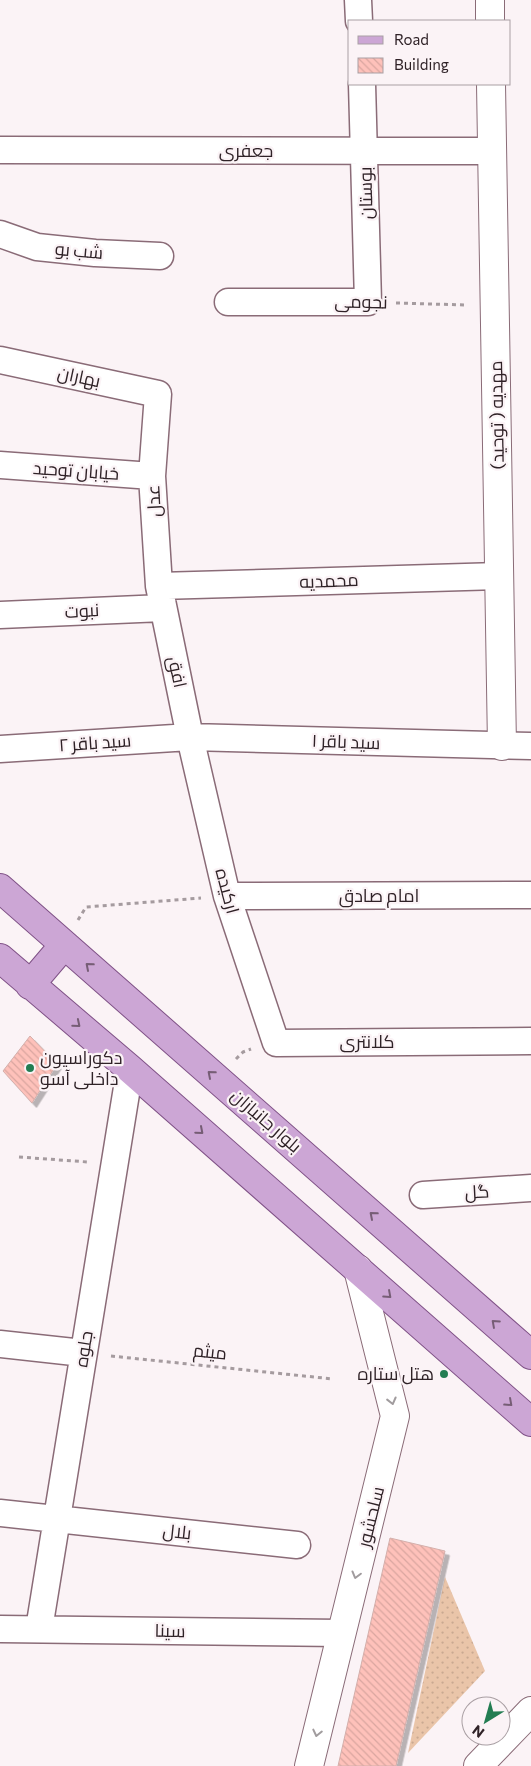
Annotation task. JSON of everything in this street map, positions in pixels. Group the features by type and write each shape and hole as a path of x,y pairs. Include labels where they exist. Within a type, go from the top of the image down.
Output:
{"main road":[{"name":"بلوار جانبازان","path":"0,888 531,1355"},
{"path":"30,985 64,945"},
{"path":"0,958 130,1069 531,1422"}],"street":[{"path":"358,0 359,20"},
{"path":"490,0 490,20"},
{"name":"بوستان","path":"362,85 368,302"},
{"name":"مهدیه ( توحید)","path":"491,85 502,746"},
{"name":"جعفری","path":"0,150 492,151"},
{"name":"شب بو","path":"0,234 37,247 96,253 160,256"},
{"name":"نجومی","path":"228,302 368,302"},
{"name":"بهاران","path":"0,360 158,394"},
{"name":"عدل","path":"158,394 152,476 161,597"},
{"name":"خیابان توحید","path":"0,466 152,476"},
{"name":"محمدیه","path":"161,597 499,576"},
{"name":"نبوت","path":"0,615 161,597"},
{"name":"افق","path":"161,597 190,737"},
{"name":"سید باقر ۱","path":"190,737 531,746"},
{"name":"سید باقر ۲","path":"0,749 190,737"},
{"name":"ارکیده","path":"190,737 227,896 276,1043"},
{"name":"امام صادق","path":"227,896 531,896"},
{"name":"کلانتری","path":"276,1043 531,1041"},
{"name":"جلوه","path":"39,1630 130,1069"},
{"name":"گل","path":"423,1195 531,1188"},
{"name":"سلحشور","path":"309,1766 395,1416 358,1269"},
{"path":"0,1344 83,1353"},
{"name":"بلال","path":"0,1513 297,1546"},
{"name":"سینا","path":"0,1629 341,1632"},
{"path":"478,1766 531,1711"}],"path":[{"name":"نجومی","path":"368,302 495,306"},
{"path":"64,945 86,907 227,896"},
{"path":"216,1078 243,1052 276,1043"},
{"path":"19,1157 114,1164"},
{"name":"میثم","path":"83,1353 333,1379"}],"shaded area":[{"path":"445,1577 485,1671 408,1753"}],"building":[{"name":"دکوراسیون داخلی آسو","path":"30,1036 57,1064 32,1103 3,1071"},
{"path":"390,1538 445,1551 396,1766 338,1766"}],"place":[{"name":"دکوراسیون داخلی آسو","path":"30,1068"},
{"name":"هتل ستاره","path":"444,1374"}]}
